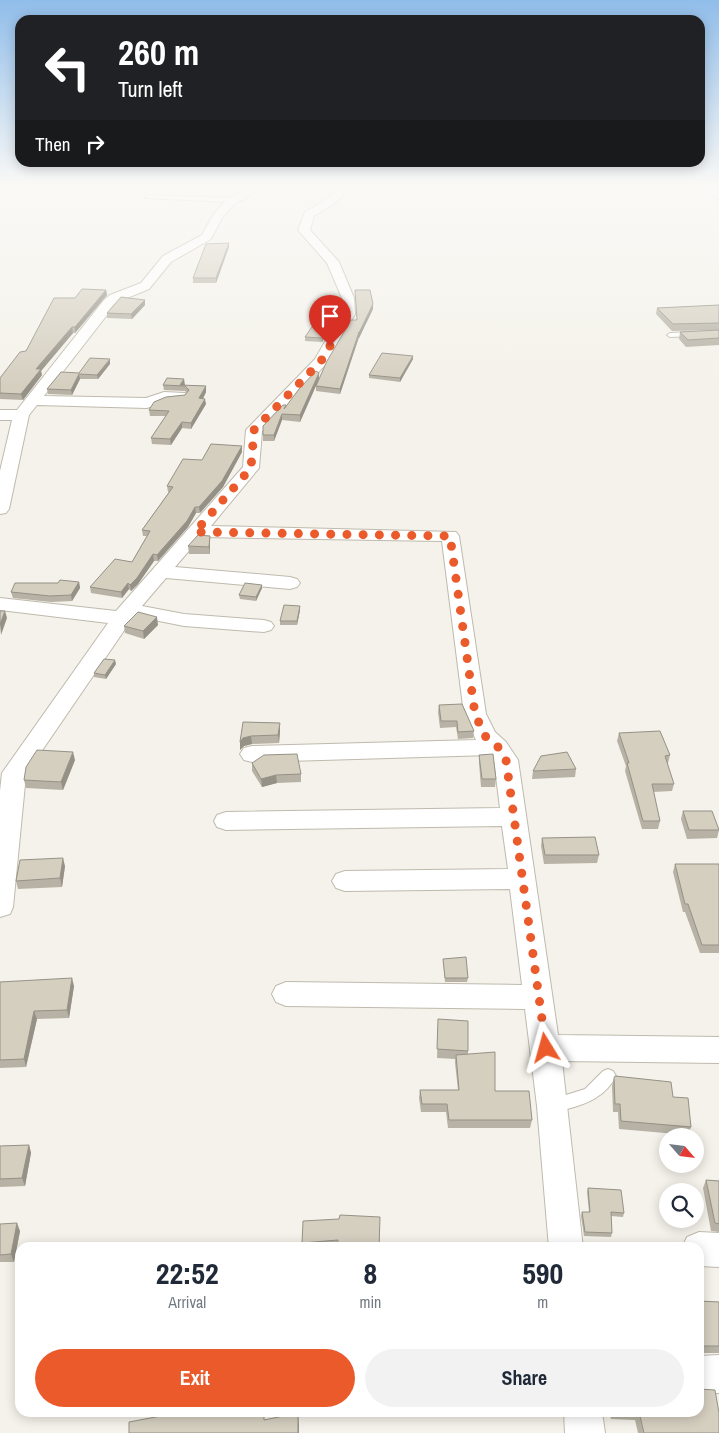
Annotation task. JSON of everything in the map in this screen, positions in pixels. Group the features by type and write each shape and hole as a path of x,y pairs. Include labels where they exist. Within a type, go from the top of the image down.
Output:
{"street":[{"path":"0,509 21,415 109,303 115,298 145,286 167,259 178,253"},
{"path":"0,907 14,773 126,614 251,468 254,430 321,361 348,314 348,298 332,262 324,253"},
{"path":"32,400 147,403 164,397 180,396"},
{"path":"0,415 21,415"},
{"path":"195,532 450,536 475,714 485,736 498,747 506,760 554,1106 565,1242"},
{"path":"161,572 290,583"},
{"path":"0,604 264,626"},
{"path":"252,754 498,747"},
{"path":"226,822 514,817"},
{"path":"345,881 522,878"},
{"path":"286,994 538,997"},
{"path":"546,1048 719,1050"},
{"path":"704,1250 719,1250"},
{"path":"704,1375 719,1374"},
{"path":"583,1417 585,1433"}],"lane":[{"path":"670,335 719,333"},
{"path":"554,1106 587,1096 598,1089 608,1076"}],"building":[{"path":"203,253 225,253 216,278 193,278"},
{"path":"82,289 106,290 36,369 41,369 21,394 0,393 0,378 20,352 26,351 54,298 75,298"},
{"path":"355,290 370,290 373,304 359,332 340,389 316,386 327,361 351,320 357,320"},
{"path":"121,297 145,300 131,314 107,313"},
{"path":"719,305 719,323 673,324 657,308"},
{"path":"318,318 333,319 322,338 305,337"},
{"path":"719,330 719,338 688,340 680,332"},
{"path":"382,353 413,356 400,378 369,375"},
{"path":"90,358 110,359 97,375 79,374 71,390 47,389 61,372 79,373"},
{"path":"316,371 319,373 300,415 282,414 274,435 263,435 263,426 283,405 286,405 284,409"},
{"path":"167,378 184,379 180,385 206,386 199,398 205,399 191,423 182,422 170,439 151,438 169,411 149,410 154,402 166,397 185,395 189,390 185,386 163,385"},
{"path":"211,444 242,446 222,481 199,507 195,507 187,521 157,555 153,554 130,585 128,583 121,592 90,587 115,559 132,562 150,531 142,530 173,487 167,486 183,459 202,460"},
{"path":"198,535 210,536 209,547 188,546"},
{"path":"60,580 79,582 71,595 50,596 11,592 15,583 58,583"},
{"path":"245,583 262,585 256,597 239,595"},
{"path":"284,605 300,606 297,621 280,621"},
{"path":"0,611 5,611 0,624"},
{"path":"138,612 157,617 143,631 124,626"},
{"path":"104,659 115,660 105,675 94,673"},
{"path":"462,704 474,731 458,732 457,721 441,721 439,705"},
{"path":"243,722 280,723 278,735 251,736 243,738 240,742"},
{"path":"660,731 670,755 665,756 674,784 652,784 660,821 643,821 627,763 629,763 619,733"},
{"path":"37,750 73,752 61,782 24,780 26,767"},
{"path":"567,752 576,769 533,771 541,756"},
{"path":"297,754 301,774 276,775 261,779 252,763 264,755"},
{"path":"493,754 496,779 482,779 479,755"},
{"path":"683,811 712,811 719,830 689,830"},
{"path":"595,837 599,855 545,855 542,838"},
{"path":"63,858 60,878 16,881 20,860"},
{"path":"675,864 719,864 719,945 702,945 688,904 685,904"},
{"path":"466,957 468,978 445,978 443,959"},
{"path":"72,978 67,1010 34,1011 24,1059 0,1060 0,982"},
{"path":"438,1019 468,1021 468,1051 437,1049"},
{"path":"495,1052 495,1091 529,1091 532,1120 449,1120 447,1104 422,1104 420,1090 459,1090 456,1055"},
{"path":"615,1076 671,1082 673,1097 688,1098 691,1127 621,1121 620,1104 615,1104"},
{"path":"29,1145 22,1178 0,1179 0,1146"},
{"path":"706,1180 719,1181 719,1224 715,1223"},
{"path":"588,1188 621,1190 624,1213 611,1212 612,1233 585,1232 582,1212 590,1212"},
{"path":"340,1215 380,1217 379,1242 338,1242 338,1240 302,1242 303,1221 339,1219"},
{"path":"17,1223 11,1254 0,1255 0,1224"},
{"path":"704,1301 719,1302 719,1346 704,1346"},
{"path":"704,1389 715,1390 719,1413 719,1433 644,1433 640,1417 704,1417"},
{"path":"156,1417 264,1417 264,1420 279,1417 298,1417 298,1433 129,1433 129,1422"}],"route":[{"path":"330,346 321,361 254,430 251,468 195,532 450,536 475,714 485,736 498,747 506,760 546,1048"}]}
